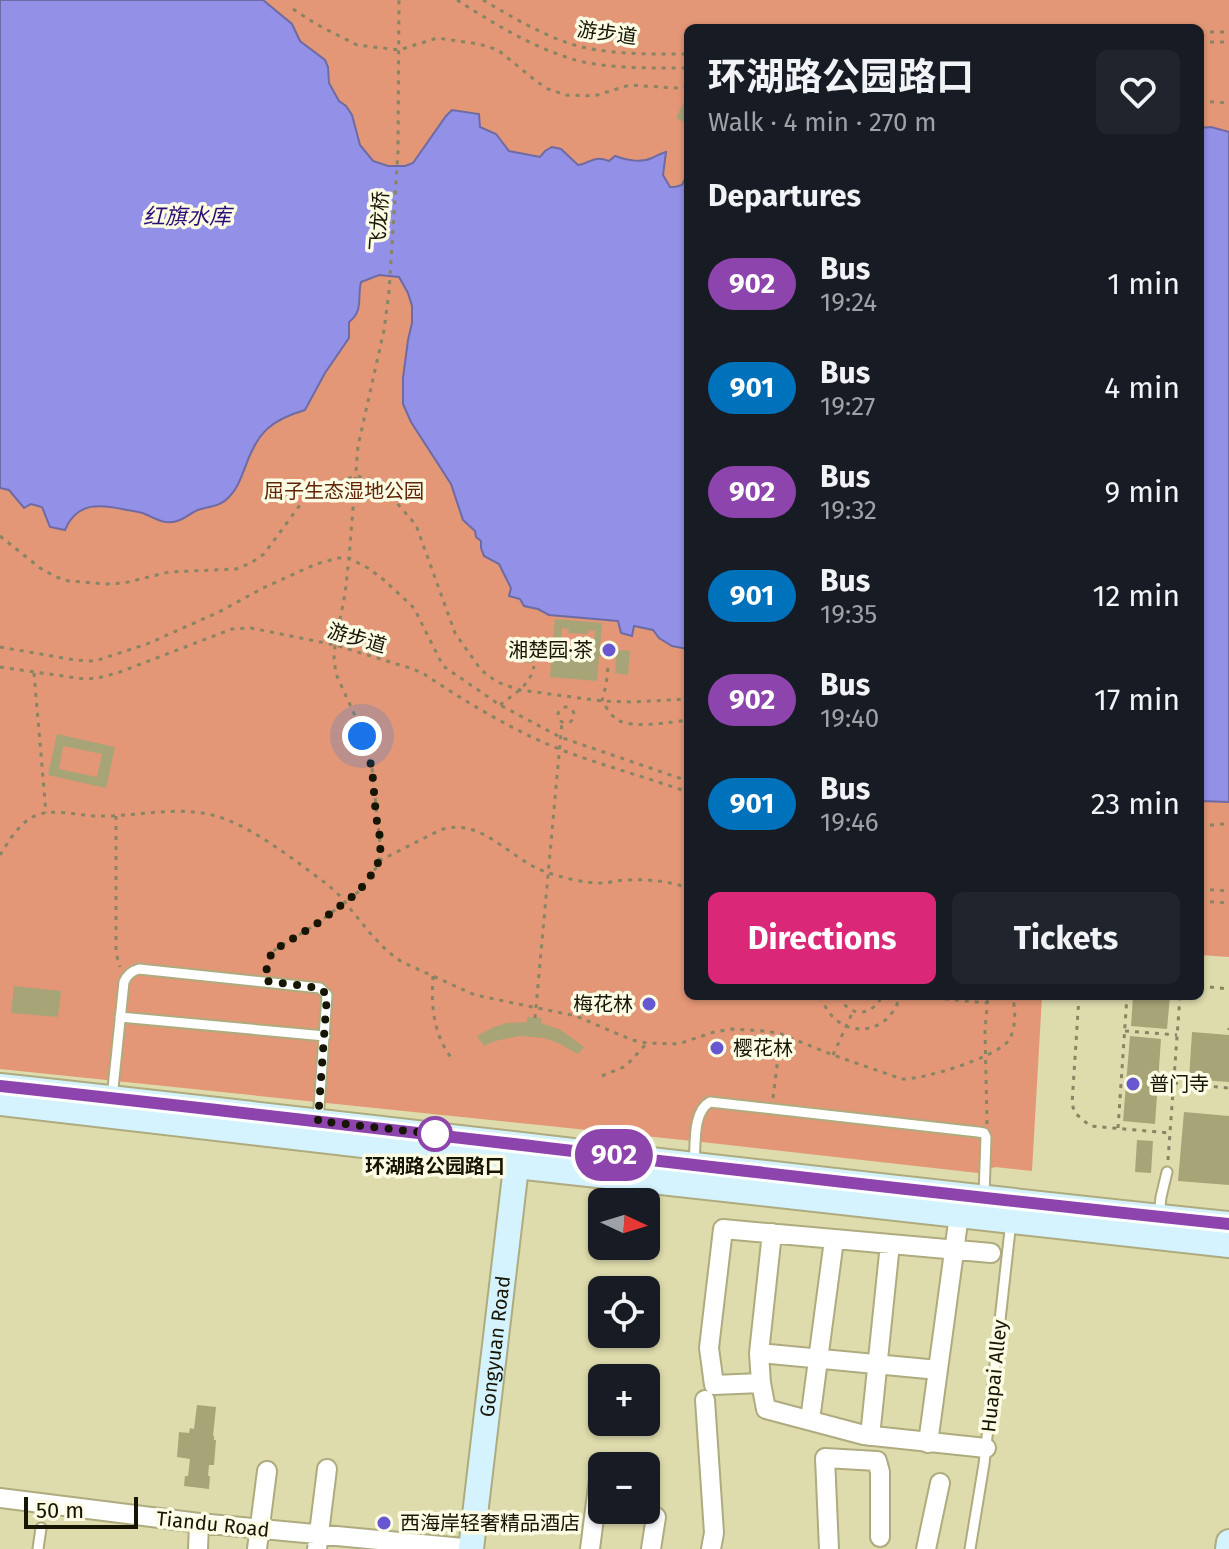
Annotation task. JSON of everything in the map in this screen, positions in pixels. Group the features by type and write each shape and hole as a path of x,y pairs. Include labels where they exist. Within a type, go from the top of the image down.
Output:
{"main road":[{"path":"0,1086 318,1121 517,1155 959,1215 1012,1211 1159,1217 1229,1224"},
{"path":"0,1103 363,1145 694,1165 983,1199 1012,1211 1229,1245"},
{"name":"Gongyuan Road","path":"472,1549 517,1155"},
{"path":"1228,1549 1229,1542"}],"street":[{"path":"928,1443 959,1215"},
{"path":"761,1383 714,1385 709,1348 723,1229 991,1253"},
{"path":"772,1233 759,1353 766,1409 870,1436 986,1448"},
{"path":"810,1420 834,1240"},
{"path":"870,1436 890,1244"},
{"path":"759,1353 938,1370"},
{"path":"705,1400 714,1533 711,1549"},
{"path":"829,1549 825,1458 877,1461 880,1472 880,1537"},
{"path":"318,1541 327,1469"},
{"path":"257,1549 267,1471"},
{"path":"926,1549 940,1483"},
{"name":"Tiandu Road","path":"0,1498 260,1529 318,1541 472,1549"},
{"path":"198,1549 199,1523"},
{"path":"590,1549 593,1524"},
{"path":"651,1549 655,1524"}],"lane":[{"path":"112,1098 127,976 139,969 266,981 320,988 327,1000 318,1121"},
{"path":"120,1017 325,1036"},
{"path":"694,1165 701,1108 710,1102 978,1132 986,1137 983,1199"},
{"path":"1159,1217 1167,1172"},
{"name":"Huapai Alley","path":"970,1549 986,1448 1012,1211"},
{"path":"38,1549 41,1528"}],"path":[{"name":"飞龙桥","path":"379,861 381,843 372,768 357,720 336,674 335,645 345,594 361,426 384,330 389,292 398,151 399,0"},
{"path":"457,0 500,27 573,59 649,68 684,68"},
{"name":"游步道","path":"483,0 570,44 604,50 684,54"},
{"path":"293,9 357,45 399,50 437,38 479,44 498,50 548,89 566,95 594,96 630,85 684,87"},
{"path":"1204,32 1229,32"},
{"path":"1204,42 1229,42"},
{"path":"1204,102 1229,103"},
{"path":"0,536 40,568 69,581 124,583 169,572 236,569 258,560 308,497 356,476 372,480 403,508 416,525 455,633 481,670 497,682 520,690 602,701 684,699"},
{"path":"0,647 95,661 147,644 316,564 349,558 384,580 414,608 443,666 500,705 560,737 684,780"},
{"name":"游步道","path":"0,667 84,679 98,678 241,628 335,645 424,674 497,719 559,749 684,791"},
{"path":"500,705 529,682 534,666"},
{"path":"602,701 608,668"},
{"path":"34,673 46,813"},
{"path":"565,707 566,695"},
{"path":"602,701 618,720 626,723 684,720"},
{"path":"562,722 567,723 573,717 571,710 565,707"},
{"path":"535,1018 562,722 558,714 565,707"},
{"path":"0,855 26,821 46,813 116,816 188,811 208,814 248,831 328,885 387,951 402,962 475,995 576,1016 632,1040 647,1043 678,1044 732,1029 766,1031 890,1076 913,1080 985,1057 1003,1047 1011,1035 1013,1000"},
{"path":"116,816 116,953 127,976"},
{"path":"1204,826 1224,824"},
{"path":"266,981 267,963 273,951 346,903 370,877 379,861 449,827 482,833 548,873 605,884 621,880 653,880 684,887"},
{"path":"1204,889 1229,891"},
{"path":"1204,901 1229,903"},
{"path":"433,976 435,1023 453,1060"},
{"path":"1204,986 1229,989"},
{"path":"823,1000 829,1014 846,1026 864,1029 881,1024 894,1011 898,1000"},
{"path":"842,1000 847,1007 859,1012 872,1009 880,1000"},
{"path":"956,1000 987,1003"},
{"path":"986,1137 987,1000"},
{"path":"1079,1000 1072,1104 1075,1113 1090,1126 1170,1133"},
{"path":"1118,1128 1127,1000"},
{"path":"1167,1172 1180,1000"},
{"path":"833,1055 853,1011"},
{"path":"1125,1031 1177,1035"},
{"path":"772,1109 781,1034"},
{"path":"602,1076 626,1066 647,1043"},
{"path":"1174,1083 1229,1088"}],"green space":[{"name":"屈子生态湿地公园","path":"0,0 1229,0 1229,957 1204,955 1204,24 684,24 684,1000 1042,1000 1032,1171 995,1167 978,1173 0,1069"}],"water":[{"name":"红旗水库","path":"0,0 263,0 292,24 300,41 325,60 329,83 352,115 360,145 373,161 388,166 413,163 452,110 479,114 480,127 496,134 509,151 540,157 552,147 561,149 578,165 595,159 609,161 615,156 643,160 666,152 663,175 670,187 682,185 684,181 684,648 672,646 653,630 634,626 632,636 621,633 618,621 549,615 524,606 520,599 509,596 511,588 499,564 484,556 481,541 463,520 451,484 411,422 403,404 412,306 399,277 379,275 361,282 357,313 349,322 349,338 305,410 283,418 267,429 256,444 237,486 223,502 170,522 136,512 91,507 76,514 65,530 50,527 42,507 31,504 24,508 9,490 0,488"},
{"path":"1204,128 1229,132 1229,802 1204,801"}],"building":[{"path":"684,102 684,122 676,118"},
{"name":"湘楚园·茶","path":"555,619 602,623 600,648 630,651 628,675 615,673 616,658 599,656 597,681 550,677 551,660 533,658 533,663 521,662 522,640 535,641 535,650 552,652","holes":["562,628 569,629 568,633 588,634 589,630 595,631 593,655 560,652"]},
{"path":"57,734 115,747 106,788 48,775","holes":["63,746 102,754 97,777 59,769"]},
{"path":"14,986 61,991 58,1017 11,1013"},
{"path":"1133,1000 1170,1000 1167,1029 1131,1026"},
{"path":"527,1017 542,1018 541,1023 561,1030 584,1047 578,1054 544,1038 520,1036 484,1046 477,1036 507,1023 527,1022"},
{"path":"1192,1032 1229,1035 1229,1082 1189,1079"},
{"path":"1130,1036 1161,1039 1155,1124 1123,1121"},
{"path":"1184,1112 1229,1116 1229,1185 1178,1181"},
{"path":"1137,1140 1153,1141 1151,1173 1135,1172"},
{"path":"197,1405 216,1407 214,1465 209,1465 209,1489 184,1486 190,1459 177,1457 179,1432 189,1433 190,1428 194,1429"}],"bus line":[{"name":"902","path":"0,1086 404,1130 983,1199 1229,1224"}],"place":[{"name":"湘楚园·茶","path":"609,650"},
{"name":"梅花林","path":"649,1004"},
{"name":"樱花林","path":"717,1048"},
{"name":"普门寺","path":"1133,1084"},
{"name":"环湖路公园路口","path":"435,1134"},
{"name":"西海岸轻奢精品酒店","path":"384,1523"}],"route":[{"path":"362,736 372,768 381,843 379,861 370,877 346,903 273,951 267,963 266,981 320,988 327,995 318,1121 435,1134"}]}
